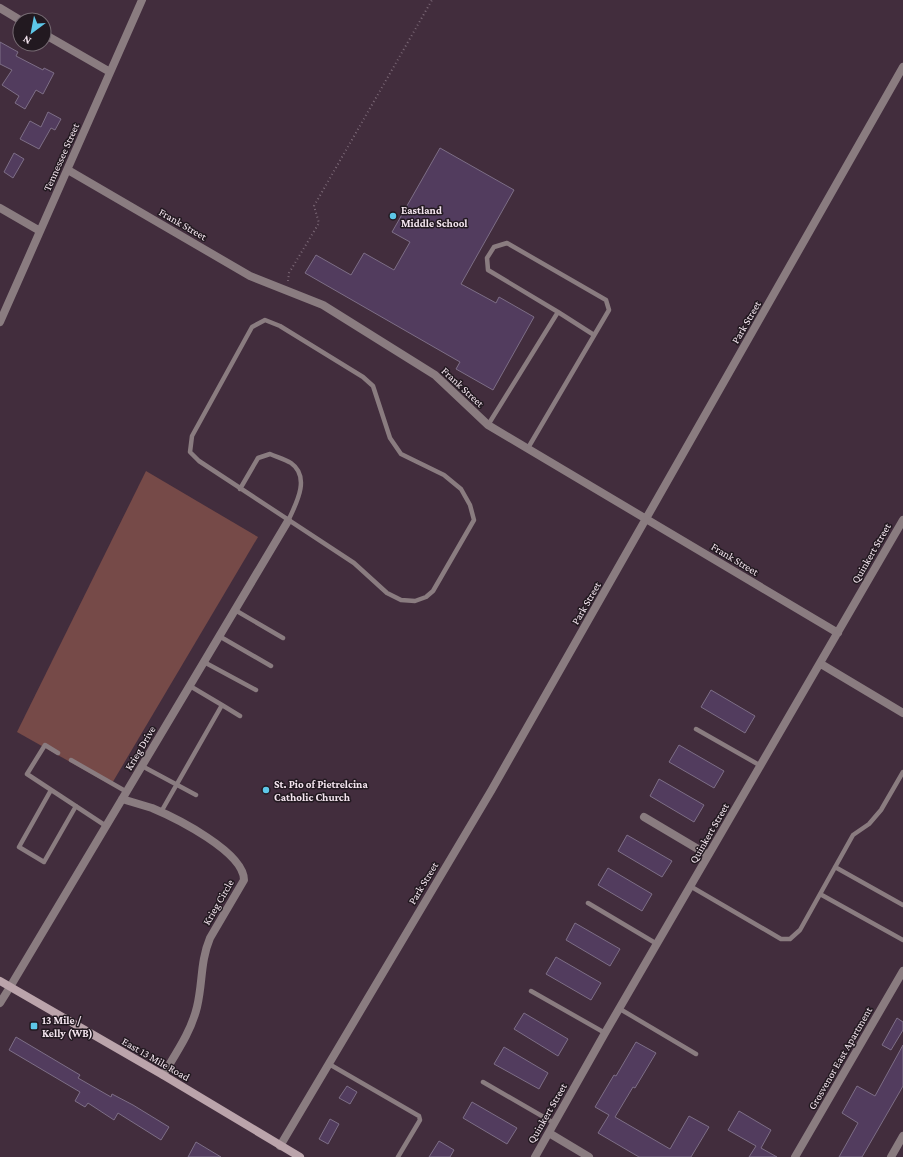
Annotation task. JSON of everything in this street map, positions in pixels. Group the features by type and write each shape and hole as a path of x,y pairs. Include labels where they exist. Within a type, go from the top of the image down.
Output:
{"main road":[{"name":"East 13 Mile Road","path":"0,982 163,1075 300,1157"}],"street":[{"name":"Tennessee Street","path":"0,322 142,0"},
{"path":"0,8 12,15"},
{"path":"52,39 110,72"},
{"name":"Park Street","path":"280,1146 491,791 903,67"},
{"name":"Frank Street","path":"68,170 250,276 323,305 434,375 488,425 838,633"},
{"path":"0,208 40,231"},
{"name":"Quinkert Street","path":"535,1157 605,1033 821,664 903,520"},
{"name":"Krieg Drive","path":"0,1003 288,521"},
{"path":"821,664 903,713"},
{"name":"Krieg Circle","path":"122,799 161,812 210,839 234,860 244,874 244,880 206,947 203,957 197,1007 192,1026 163,1075"},
{"path":"644,817 708,855"},
{"name":"Grosvenor East Apartment","path":"795,1157 903,971"},
{"path":"548,1133 589,1157"},
{"path":"891,1157 903,1136"}],"lane":[{"path":"528,448 609,310 606,300 507,243 494,246 487,258 488,270 594,334"},
{"path":"488,425 558,312"},
{"path":"265,320 280,326 338,361 363,377 373,386 390,438 401,454 444,475 461,489 470,505 474,520 433,591 426,597 415,601 401,600 387,593 354,563 240,489 198,461 190,452 192,436 252,327 265,320"},
{"path":"240,489 258,458 270,454 291,462 300,471 301,485 297,503 288,521"},
{"path":"235,610 283,638"},
{"path":"219,636 271,666"},
{"path":"204,662 256,690"},
{"path":"190,686 240,716"},
{"path":"161,812 222,705"},
{"path":"696,729 761,766"},
{"path":"58,753 45,745 27,774 106,826"},
{"path":"71,760 127,792"},
{"path":"142,766 196,795"},
{"path":"690,886 780,939 790,939 800,930 853,835 869,824 881,810 903,772"},
{"path":"51,790 19,847 44,862 76,806"},
{"path":"836,867 903,905"},
{"path":"820,894 903,940"},
{"path":"588,903 657,944"},
{"path":"531,991 605,1033"},
{"path":"620,1009 696,1054"},
{"path":"329,1064 418,1116 420,1120 398,1157"},
{"path":"482,1082 554,1123"}],"path":[{"path":"286,290 290,273 318,223 314,206 432,0"}],"shaded area":[{"path":"146,471 258,537 111,785 17,732"}],"building":[{"path":"0,42 12,49 12,52 18,52 16,56 43,70 44,68 54,73 43,94 36,90 25,109 15,103 19,96 2,85 12,70 0,64"},
{"path":"48,112 61,119 55,130 51,128 39,149 20,139 30,121 41,127"},
{"path":"440,148 514,190 461,284 496,303 499,297 534,317 493,390 456,369 460,362 305,273 316,255 351,275 364,253 394,270 410,242 392,232"},
{"path":"14,153 24,159 13,178 4,172"},
{"path":"711,690 755,716 745,733 701,707"},
{"path":"679,745 724,771 714,788 669,762"},
{"path":"659,779 704,805 694,822 650,796"},
{"path":"627,835 672,861 662,877 618,851"},
{"path":"608,868 652,894 642,911 598,885"},
{"path":"575,923 620,949 610,966 566,940"},
{"path":"556,957 601,983 591,1000 546,974"},
{"path":"524,1013 568,1039 558,1056 514,1029"},
{"path":"897,1018 903,1022 903,1030 891,1050 882,1045"},
{"path":"16,1037 80,1075 78,1078 111,1097 112,1094 133,1105 169,1127 161,1140 118,1113 114,1120 88,1103 85,1107 75,1101 80,1092 9,1050"},
{"path":"636,1042 656,1053 615,1117 670,1149 689,1116 709,1127 691,1157 639,1157 598,1133 609,1115 595,1107 614,1075 616,1076"},
{"path":"903,1045 903,1086 899,1093 862,1157 839,1157 858,1123 842,1113 857,1086 875,1096"},
{"path":"504,1047 548,1073 539,1089 494,1064"},
{"path":"347,1086 357,1092 350,1104 339,1098"},
{"path":"472,1102 517,1128 507,1144 463,1118"},
{"path":"739,1111 771,1130 761,1148 777,1157 749,1157 756,1146 728,1130"},
{"path":"330,1119 339,1124 328,1144 319,1139"},
{"path":"439,1141 454,1150 450,1157 429,1157"},
{"path":"196,1142 221,1157 188,1157"}],"place":[{"name":"Eastland Middle School","path":"393,216"},
{"name":"St. Pio of Pietrelcina Catholic Church","path":"266,790"},
{"name":"13 Mile / Kelly (WB)","path":"34,1026"}]}
